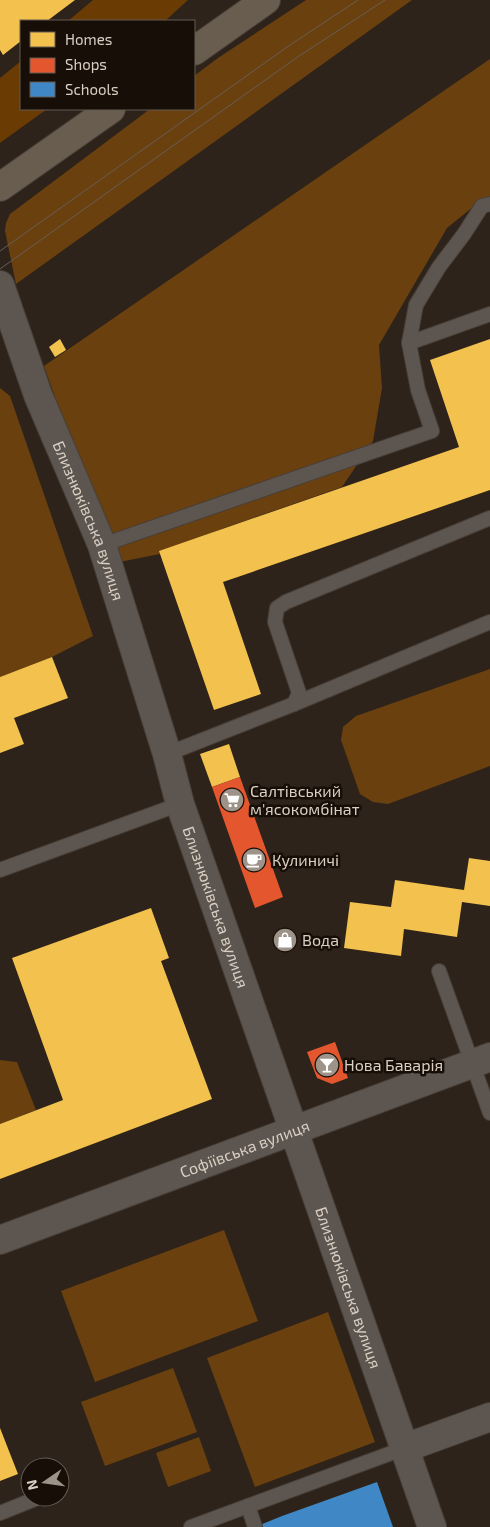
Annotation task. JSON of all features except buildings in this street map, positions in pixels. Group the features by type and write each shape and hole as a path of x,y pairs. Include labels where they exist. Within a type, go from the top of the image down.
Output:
{"main road":[{"path":"195,50 266,0"},
{"path":"0,187 110,110"}],"street":[{"name":"Близнюківська вулиця","path":"0,286 25,332 38,395 102,545 167,754 180,804 432,1527"},
{"name":"Софіївська вулиця","path":"0,1240 481,1060"},
{"path":"405,1448 490,1417"}],"lane":[{"path":"102,545 432,431 418,390 409,343 416,305 439,267 482,206 490,204"},
{"path":"409,343 490,314"},
{"path":"294,704 299,693 275,622 277,608 286,602 490,518"},
{"path":"167,754 294,704 490,622"},
{"path":"0,870 180,804"},
{"path":"439,971 481,1060 490,1113"},
{"path":"191,1527 405,1448"},
{"path":"0,1513 20,1505"},
{"path":"248,1506 255,1527"}],"shaded area":[{"path":"93,0 188,0 166,20 69,20"},
{"path":"306,0 412,0 16,284 5,231 10,214 149,110 195,110 195,75"},
{"path":"490,59 490,198 479,202 447,228 379,345 382,388 373,441 342,487 224,528 160,554 114,563 44,366"},
{"path":"20,62 20,110 46,110 0,143 0,78"},
{"path":"0,388 10,396 93,636 52,657 0,677"},
{"path":"490,669 490,766 388,804 373,802 360,794 341,740 343,727 356,716"},
{"path":"0,1060 17,1062 36,1110 0,1124"},
{"path":"224,1230 258,1321 95,1382 61,1291"},
{"path":"328,1312 375,1442 255,1487 207,1358"},
{"path":"173,1368 197,1432 105,1466 81,1402"},
{"path":"199,1437 211,1471 168,1487 156,1453"}],"tram line":[{"path":"0,251 290,45 358,0"},
{"path":"0,269 299,56 385,0"}],"place":[{"name":"Салтівський м'ясокомбінат","path":"232,800"},
{"name":"Кулиничі","path":"254,860"},
{"name":"Вода","path":"285,940"},
{"name":"Нова Баварія","path":"327,1065"}]}
